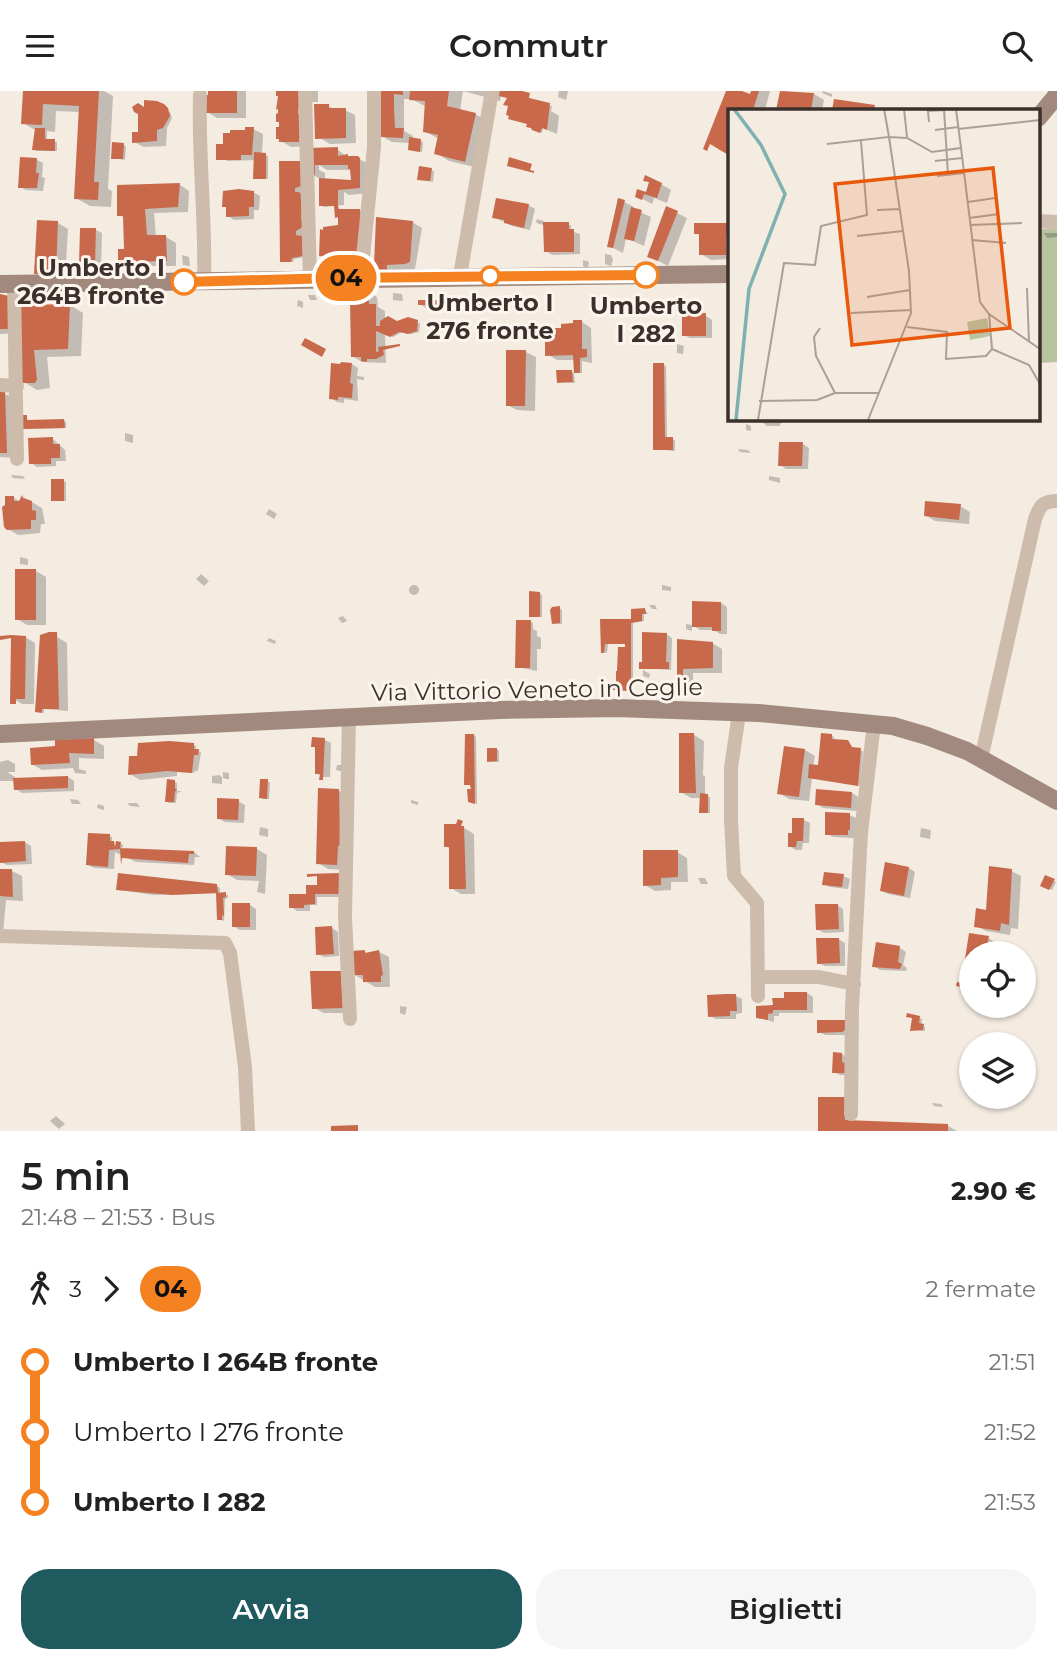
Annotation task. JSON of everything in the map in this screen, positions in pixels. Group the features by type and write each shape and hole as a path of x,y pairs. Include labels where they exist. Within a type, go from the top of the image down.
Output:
{"main road":[{"path":"1040,116 1057,95"},
{"path":"7,283 728,274"},
{"name":"Via Vittorio Veneto in Ceglie","path":"0,734 500,710 617,708 739,713 893,726 927,736 981,759 1057,801"}],"street":[{"path":"305,91 310,278"},
{"path":"362,277 374,147 374,91"},
{"path":"460,276 492,91"},
{"path":"200,95 204,282"},
{"path":"7,283 17,386 17,459"},
{"path":"0,385 17,386"},
{"path":"981,759 1035,519 1041,504 1057,501"},
{"path":"739,713 732,768 734,876 757,903 758,996"},
{"path":"349,717 345,917 351,1019"},
{"path":"851,1114 861,832 874,724"},
{"path":"0,936 225,943 230,953 246,1067 248,1131"},
{"path":"759,977 819,977 854,984"}],"green space":[{"path":"1057,228 1057,362 1040,363 1040,229"}],"building":[{"path":"23,91 99,91 94,182 99,182 98,200 74,199 79,106 43,104 42,125 21,124"},
{"path":"208,91 237,91 237,113 206,113"},
{"path":"276,91 298,91 301,108 298,108 298,114 301,114 299,130 302,130 299,142 279,142 279,139 276,139 279,122 276,122"},
{"path":"380,91 403,91 403,95 394,94 394,108 395,128 404,128 403,138 381,137"},
{"path":"410,91 449,91 447,106 476,113 465,162 434,154 438,135 423,132 425,101 409,100"},
{"path":"500,91 522,91 530,93 529,98 550,103 547,130 542,128 540,133 526,127 527,124 508,119 508,106 503,105 507,98 499,96"},
{"path":"726,91 750,94 751,91 759,91 753,109 728,109 728,155 710,144 707,151 703,149"},
{"path":"780,91 814,93 811,109 776,109"},
{"path":"834,99 875,105 874,109 832,109"},
{"path":"144,100 164,104 170,116 163,128 157,130 157,141 132,143 132,132 138,132 138,114 132,107 138,103 144,107"},
{"path":"314,104 329,104 329,108 346,108 346,138 315,139"},
{"path":"245,127 254,127 252,155 241,155 241,160 216,160 216,144 223,144 223,133 245,130"},
{"path":"35,128 45,128 45,139 55,139 55,151 32,150"},
{"path":"409,137 421,139 420,152 408,150"},
{"path":"112,142 124,143 123,159 111,159"},
{"path":"338,147 338,156 348,154 360,158 360,188 338,190 338,206 339,209 360,209 360,252 337,252 337,255 332,257 319,256 320,229 338,225 338,217 335,218 334,206 319,206 319,178 351,180 350,169 348,165 315,165 315,175 310,175 309,148"},
{"path":"254,152 266,153 266,179 253,179"},
{"path":"20,157 37,158 37,188 18,188"},
{"path":"509,157 532,164 530,170 534,173 507,166"},
{"path":"279,161 301,161 301,186 295,188 295,192 303,196 303,227 296,231 296,235 302,236 303,256 292,258 291,262 280,262"},
{"path":"419,166 432,168 430,181 417,180"},
{"path":"645,175 662,183 657,198 644,194 642,200 635,197 637,189 646,192 649,182 643,181"},
{"path":"180,183 178,207 145,209 147,235 166,235 167,261 118,262 118,249 124,249 123,216 117,216 117,185"},
{"path":"223,191 254,191 254,207 249,207 249,216 226,217 226,207 222,207"},
{"path":"496,198 529,204 524,228 492,218"},
{"path":"618,198 625,200 613,248 607,247"},
{"path":"666,206 678,211 658,261 647,257"},
{"path":"631,207 642,210 634,241 624,239"},
{"path":"376,217 413,221 410,262 387,265 387,271 377,271 377,265 374,265"},
{"path":"37,220 58,221 56,275 34,274"},
{"path":"543,222 569,222 569,229 574,229 574,252 544,252"},
{"path":"694,223 728,223 726,255 699,255 699,234 694,234"},
{"path":"80,228 96,228 95,265 79,266"},
{"path":"368,289 369,304 376,304 376,326 380,326 380,321 388,316 397,321 408,317 418,320 417,331 408,334 399,332 390,337 376,331 376,352 379,351 378,347 400,346 383,350 384,355 367,359 367,362 361,361 361,357 351,357 350,300 353,300 354,290"},
{"path":"0,294 9,296 9,329 0,329"},
{"path":"418,300 490,301 490,305 418,305"},
{"path":"70,304 68,349 34,350 37,380 35,383 22,383 20,305"},
{"path":"682,312 706,313 706,336 682,336"},
{"path":"573,320 582,320 582,349 587,349 587,357 580,358 580,373 574,373 573,355 545,356 545,328 561,328 561,324 573,323"},
{"path":"305,338 326,349 322,357 301,345"},
{"path":"506,350 526,350 525,406 506,406"},
{"path":"331,363 352,363 352,398 329,399"},
{"path":"653,363 664,363 665,437 673,437 673,450 653,450"},
{"path":"556,370 572,370 573,382 557,383"},
{"path":"0,390 5,390 7,453 0,453"},
{"path":"22,415 27,415 27,420 64,419 65,428 22,429"},
{"path":"53,437 53,444 60,444 60,458 51,458 51,464 29,464 28,438"},
{"path":"779,442 803,442 802,466 778,466"},
{"path":"51,479 64,479 64,501 51,501"},
{"path":"22,495 32,501 36,520 31,520 31,529 7,530 4,527 2,507 5,505 5,496 14,496 14,501 19,501"},
{"path":"925,501 961,504 959,520 924,516"},
{"path":"15,569 36,569 36,620 15,620"},
{"path":"529,591 540,592 540,617 529,617"},
{"path":"692,601 721,602 721,631 712,631 712,627 692,627"},
{"path":"560,606 560,623 552,624 550,610"},
{"path":"645,608 646,614 642,614 642,621 631,623 631,691 613,690 612,683 616,684 618,647 625,647 625,644 605,644 604,653 601,653 600,619 631,619 631,609"},
{"path":"516,620 531,620 530,668 515,668"},
{"path":"57,632 59,709 42,709 42,713 35,712 40,635"},
{"path":"642,632 667,633 666,662 669,662 669,669 639,669 639,662 642,662"},
{"path":"0,636 26,636 25,699 16,699 16,704 10,704 11,638 0,640"},
{"path":"677,639 713,642 713,668 683,669 683,677 677,678"},
{"path":"679,733 694,733 696,793 679,793"},
{"path":"821,733 832,734 832,739 848,740 852,747 861,748 858,786 808,778 809,764 818,765"},
{"path":"465,734 474,734 475,804 468,802 467,789 471,789 470,785 464,785"},
{"path":"312,737 325,738 323,780 319,780 320,774 315,774 315,747 311,747"},
{"path":"94,738 94,754 69,753 70,763 31,765 30,748 55,746 55,740"},
{"path":"138,743 194,743 194,749 199,749 198,755 194,755 192,773 167,771 128,775 129,756 137,756"},
{"path":"784,746 805,749 799,797 777,794"},
{"path":"487,748 497,748 497,761 487,762"},
{"path":"68,776 68,788 14,790 13,778"},
{"path":"167,779 175,780 177,789 174,802 165,802"},
{"path":"260,779 268,779 267,799 259,798"},
{"path":"318,788 339,789 340,846 337,865 316,864"},
{"path":"816,789 852,792 851,808 815,805"},
{"path":"700,793 708,794 708,813 699,813"},
{"path":"217,798 239,799 238,820 217,819"},
{"path":"825,812 850,813 848,835 825,835"},
{"path":"792,818 804,818 803,841 797,841 796,847 788,847 788,833 792,833"},
{"path":"458,819 463,821 461,826 464,826 466,889 449,889 449,847 444,847 444,824 456,824"},
{"path":"88,833 110,834 110,841 114,841 115,847 116,841 121,842 120,849 109,850 108,867 86,865"},
{"path":"25,841 26,861 0,863 0,842"},
{"path":"226,846 257,847 256,876 225,875"},
{"path":"120,848 194,851 194,854 189,854 188,863 122,858 121,865"},
{"path":"643,850 678,850 678,877 661,878 661,885 643,886"},
{"path":"885,862 909,867 904,896 880,891"},
{"path":"989,866 1012,869 1009,925 1001,923 1000,931 974,927 976,908 986,910"},
{"path":"0,869 12,869 13,897 0,896"},
{"path":"824,872 844,874 842,887 822,885"},
{"path":"118,873 217,884 218,893 172,895 116,890"},
{"path":"339,873 339,894 315,894 315,904 304,905 304,908 289,908 289,894 306,894 306,885 317,885 317,876 307,877 307,874"},
{"path":"1045,875 1055,879 1049,890 1040,886"},
{"path":"226,892 226,897 223,898 224,916 222,915 222,920 217,920 216,893"},
{"path":"232,903 250,903 250,927 232,927"},
{"path":"815,904 838,904 839,929 816,930"},
{"path":"332,926 334,954 316,955 315,927"},
{"path":"969,933 989,936 988,941 968,941"},
{"path":"816,938 839,938 840,963 817,964"},
{"path":"876,942 900,946 900,969 872,967"},
{"path":"365,950 365,953 379,950 383,975 381,982 363,982 363,975 351,975 350,951"},
{"path":"310,971 341,971 343,1008 312,1009"},
{"path":"784,992 807,992 807,1010 773,1010 773,1013 768,1014 768,1020 756,1018 756,1006 773,1005 772,998 784,998"},
{"path":"736,994 737,1011 730,1011 730,1016 708,1017 707,995"},
{"path":"907,1013 920,1016 919,1023 924,1024 923,1030 910,1031 912,1018 906,1017"},
{"path":"817,1020 845,1020 845,1030 817,1033"},
{"path":"833,1052 842,1053 845,1073 832,1073"},
{"path":"818,1097 845,1097 845,1120 948,1124 948,1131 818,1131"},
{"path":"358,1125 358,1131 331,1131 331,1126"}],"bus line":[{"name":"04","path":"184,282 646,275"}],"place":[{"name":"Umberto I 282","path":"646,275"},
{"name":"Umberto I 276 fronte","path":"490,276"},
{"name":"Umberto I 264B fronte","path":"184,282"}]}
